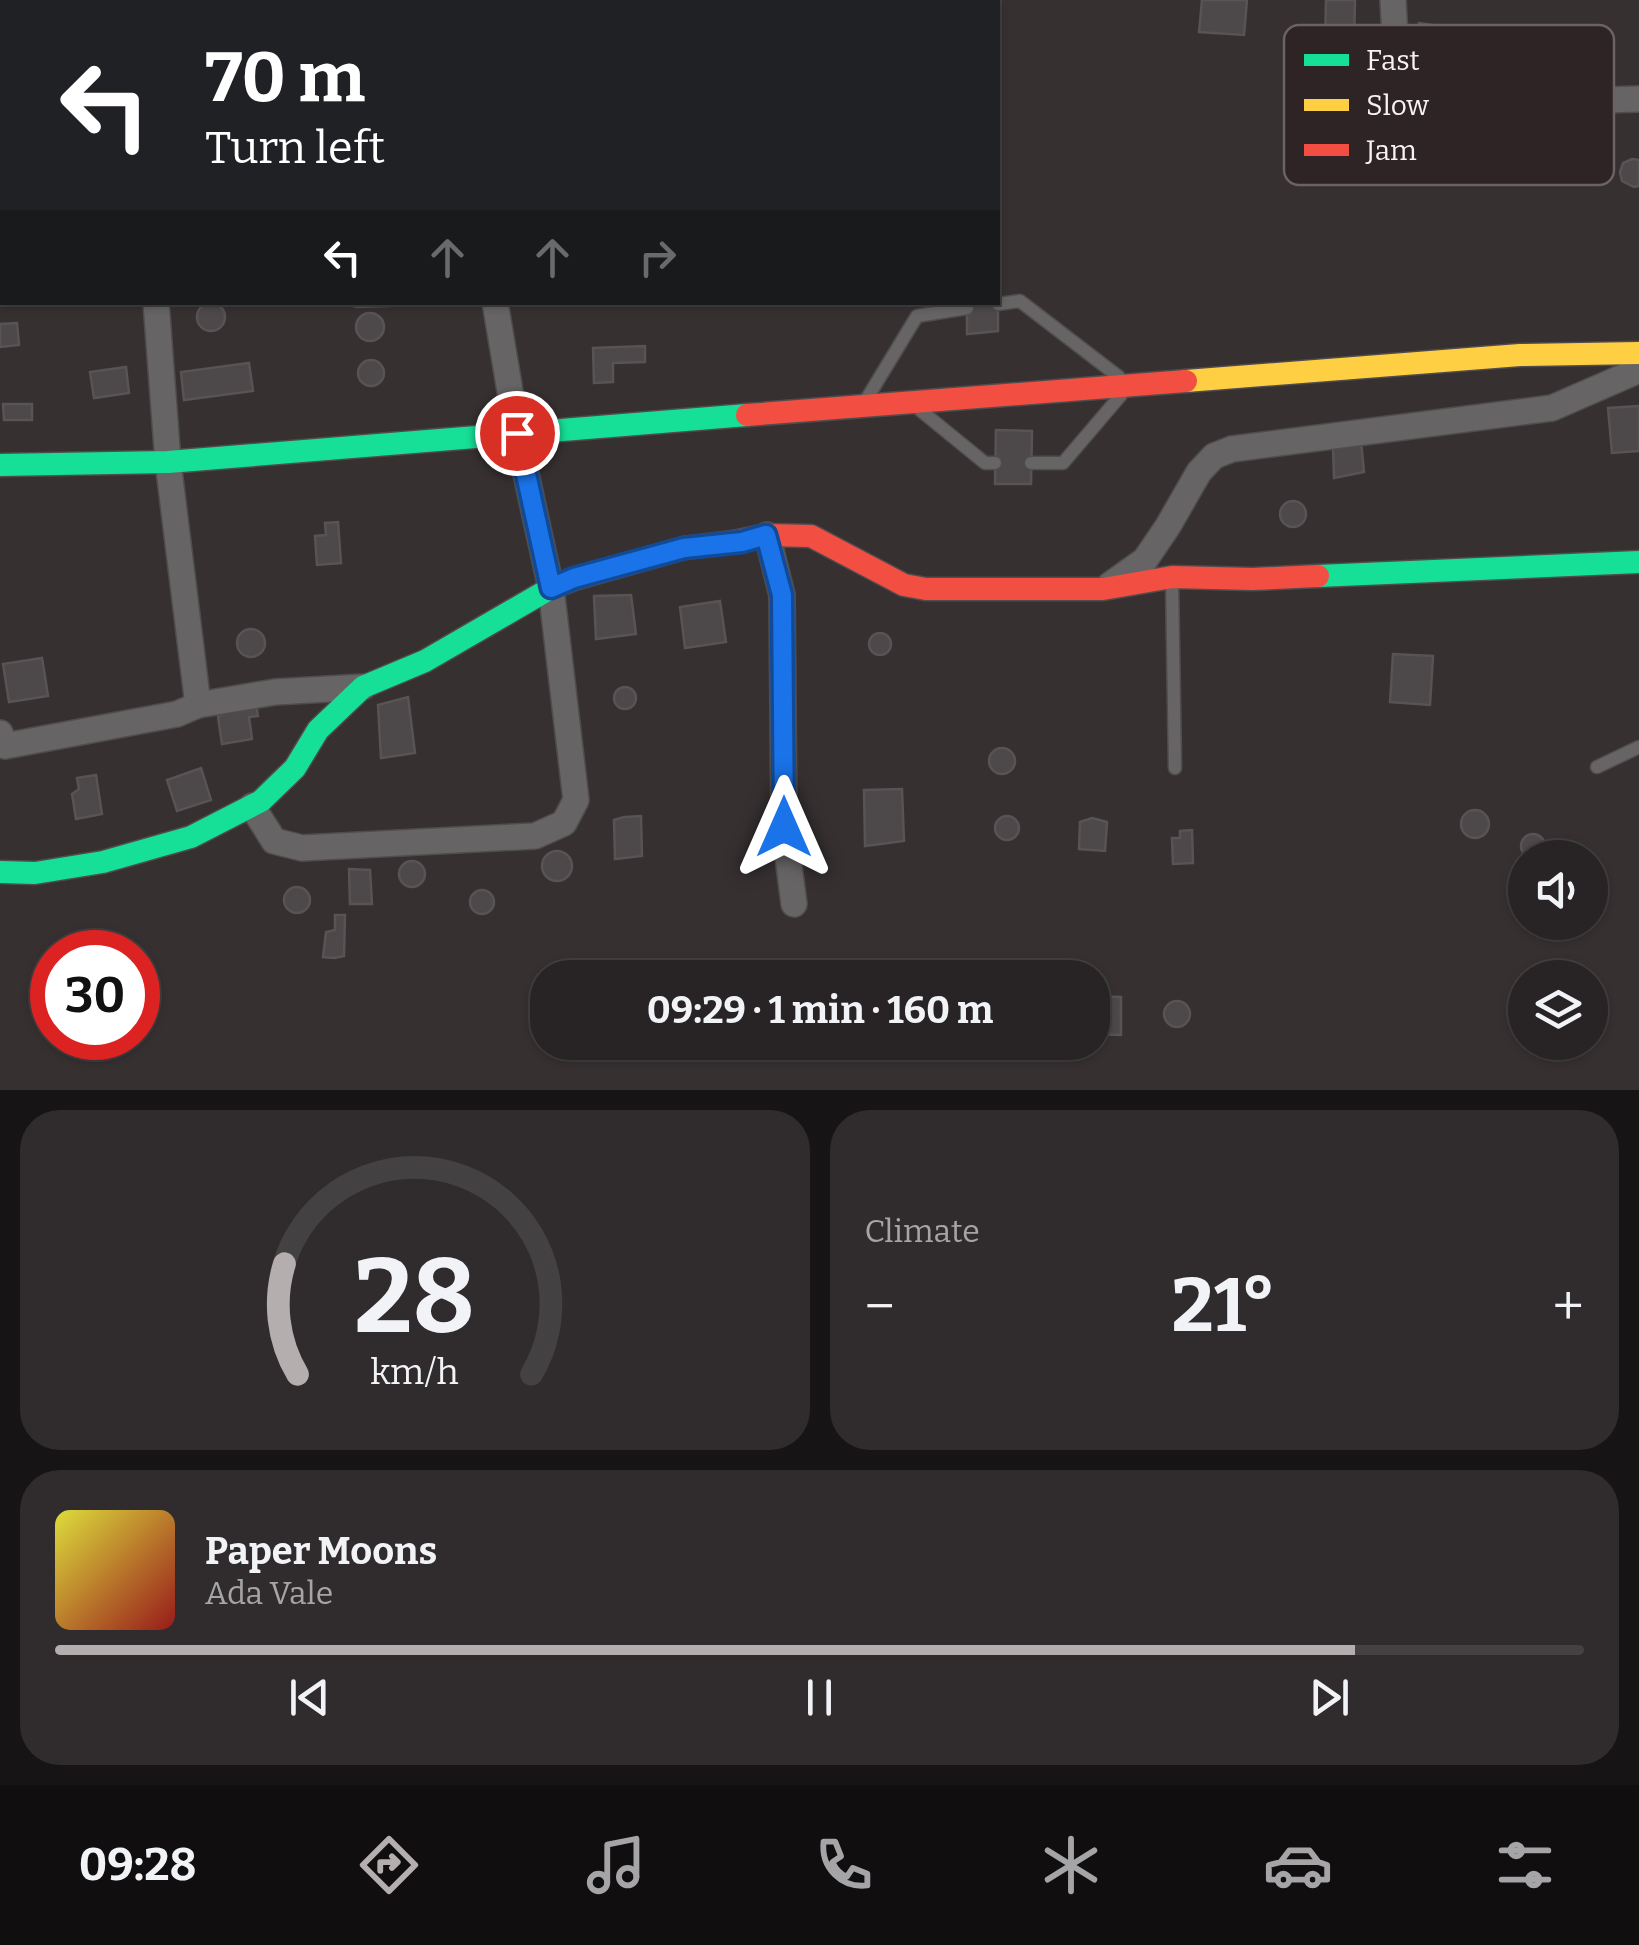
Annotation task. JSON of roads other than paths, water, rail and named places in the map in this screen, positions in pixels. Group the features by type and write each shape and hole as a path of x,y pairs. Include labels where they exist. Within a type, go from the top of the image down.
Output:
{"street":[{"path":"1394,0 1395,25"},
{"path":"1614,101 1639,100"},
{"path":"156,305 168,462 198,705"},
{"path":"252,806 274,841 302,848 535,836 564,823 576,800 551,588 517,433 496,305"},
{"path":"0,465 168,462 1520,355 1639,353"},
{"path":"1103,590 1145,560 1199,472 1214,456 1232,450 1552,408 1639,370"},
{"path":"766,535 782,595 784,827 794,904"},
{"path":"0,733 5,746 276,692 363,687 424,661 574,578 684,548 742,542 766,535 811,536 904,585 926,589 1103,590 1172,577 1253,579 1639,562"},
{"path":"0,872 35,873 102,862 192,837 260,801 295,768 318,730 363,687"}],"lane":[{"path":"1000,304 1020,301 1129,385 1063,463 1031,463"},
{"path":"862,406 916,316 967,308"},
{"path":"910,402 986,462 995,463"},
{"path":"1172,577 1174,768"},
{"path":"1597,768 1639,747"}]}
